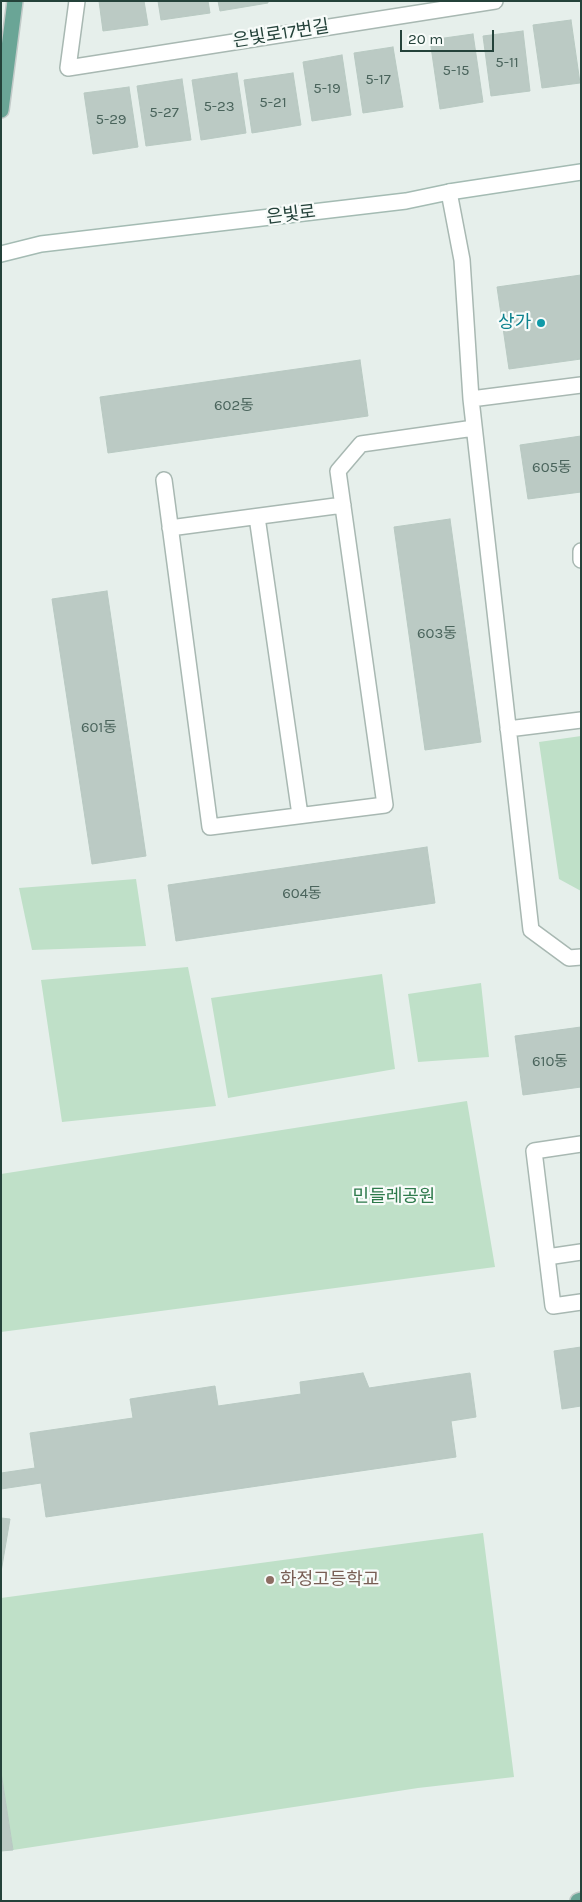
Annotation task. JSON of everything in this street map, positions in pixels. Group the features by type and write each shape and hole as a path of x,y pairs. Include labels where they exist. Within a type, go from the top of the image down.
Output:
{"main road":[{"path":"1,110 15,1"},
{"name":"은빛로17번길","path":"77,1 68,68 495,1"},
{"name":"은빛로","path":"1,254 41,244 406,201 449,192 581,172"},
{"path":"449,192 462,260 471,399 531,930 569,958 581,957"},
{"path":"471,399 581,385"},
{"path":"164,480 210,826 385,805 338,471 361,444 474,428"},
{"path":"170,528 343,505"},
{"path":"257,517 300,815"},
{"path":"581,551 581,560"},
{"path":"508,729 581,720"},
{"path":"581,1144 534,1151 553,1306 581,1302"},
{"path":"547,1257 581,1252"}],"green space":[{"path":"581,736 581,891 559,879 539,742"},
{"path":"136,879 146,946 32,950 19,888"},
{"path":"188,967 216,1106 62,1122 41,980"},
{"path":"382,974 395,1069 228,1098 211,998"},
{"path":"481,983 489,1057 418,1062 408,994"},
{"name":"민들레공원","path":"467,1101 495,1267 1,1332 1,1174"},
{"path":"483,1533 514,1777 418,1788 13,1850 1,1772 1,1598"}],"building":[{"path":"99,1 144,1 148,25 103,31"},
{"path":"158,1 208,1 210,13 161,20"},
{"path":"218,1 268,1 268,3 220,11"},
{"path":"571,20 580,83 542,88 533,25"},
{"path":"523,31 530,91 491,96 483,36"},
{"path":"473,34 483,102 440,109 430,40"},
{"path":"393,47 403,107 363,113 354,53"},
{"path":"342,55 351,115 312,121 303,62"},
{"path":"237,73 246,133 201,140 192,80"},
{"path":"293,73 301,125 252,133 244,80"},
{"path":"182,79 191,140 146,146 137,86"},
{"path":"129,87 138,147 93,154 84,93"},
{"name":"상가","path":"581,275 581,359 509,369 497,287"},
{"path":"360,360 368,416 108,453 100,397"},
{"path":"581,436 581,492 528,499 520,445"},
{"path":"450,519 481,742 425,750 394,527"},
{"path":"107,591 146,856 92,864 52,599"},
{"path":"427,847 435,903 176,941 168,885"},
{"path":"581,1027 581,1087 523,1095 515,1036"},
{"path":"581,1347 581,1406 562,1409 554,1351"},
{"path":"363,1373 369,1388 470,1373 476,1417 451,1421 456,1457 46,1517 41,1483 1,1489 1,1473 35,1468 30,1433 133,1418 130,1399 215,1386 218,1406 301,1394 300,1382"},
{"path":"1,1518 10,1519 1,1572"},
{"path":"1,1772 13,1850 1,1851"}],"place":[{"name":"상가","path":"541,323"},
{"name":"화정고등학교","path":"270,1580"}]}
